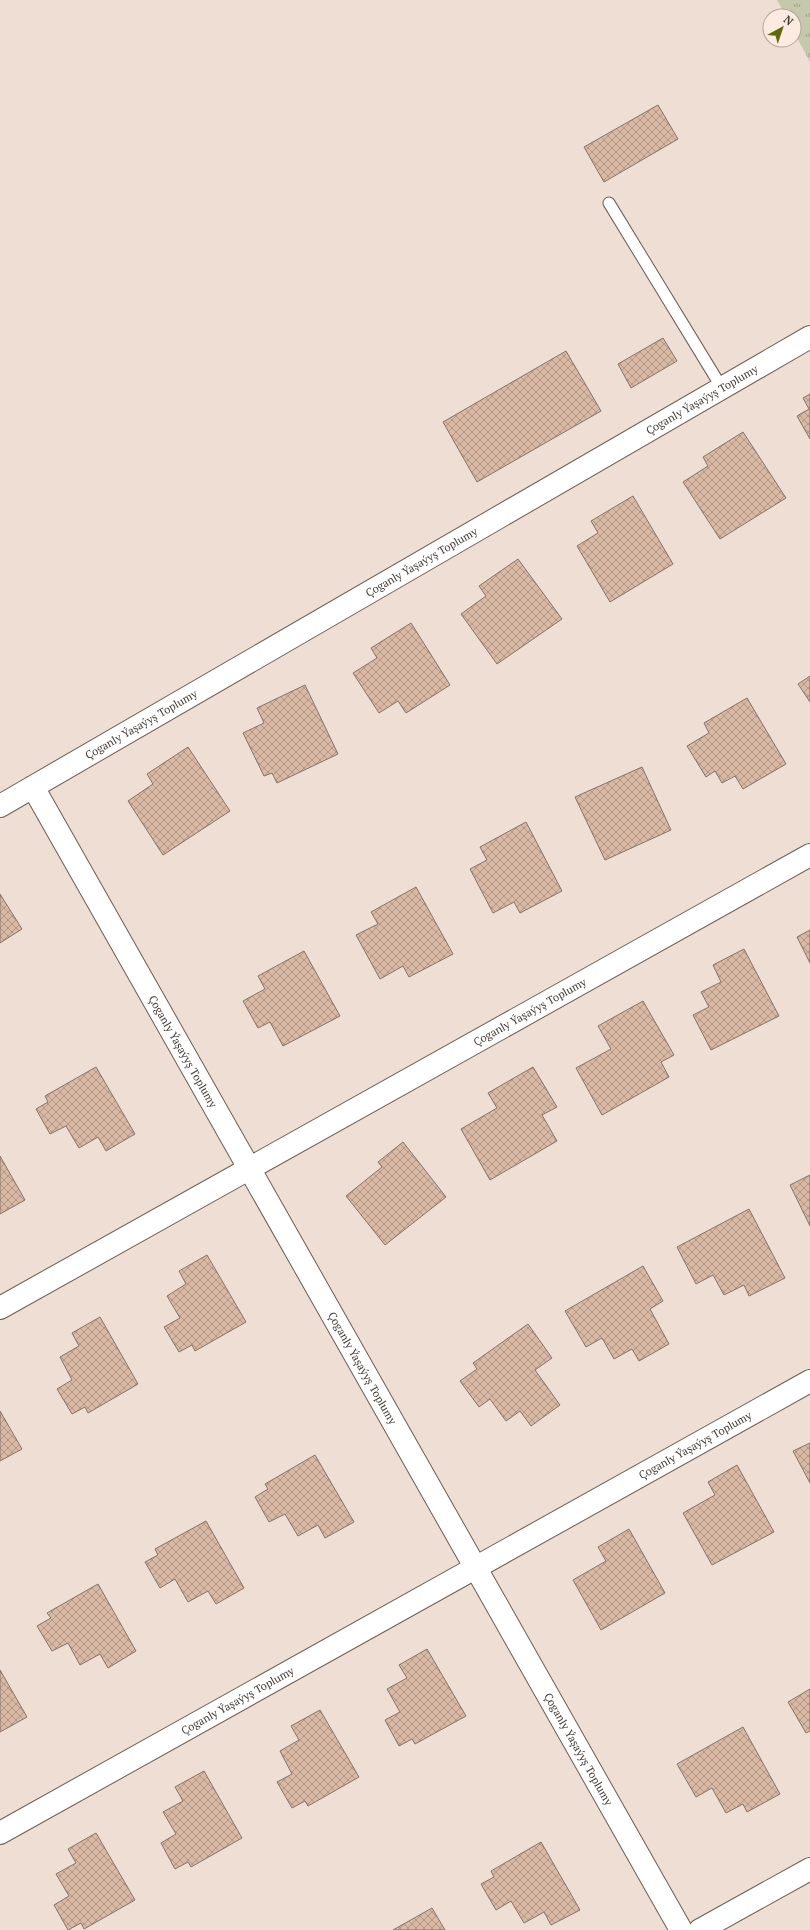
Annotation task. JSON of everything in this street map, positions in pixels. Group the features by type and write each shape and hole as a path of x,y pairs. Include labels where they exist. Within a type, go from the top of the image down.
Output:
{"street":[{"name":"Çoganly Ýaşaýyş Toplumy","path":"0,806 810,337"},
{"name":"Çoganly Ýaşaýyş Toplumy","path":"33,787 681,1930"},
{"name":"Çoganly Ýaşaýyş Toplumy","path":"0,1308 810,854"},
{"name":"Çoganly Ýaşaýyş Toplumy","path":"0,1833 810,1381"},
{"path":"700,1930 810,1869"}],"lane":[{"path":"609,203 722,388"}],"green space":[{"path":"777,0 810,0 810,62 802,47 802,8 782,8"}],"building":[{"path":"658,105 678,139 604,182 584,147"},
{"path":"663,338 677,361 631,388 618,364"},
{"path":"566,351 601,411 477,482 443,422"},
{"path":"810,394 810,439 797,416 809,409 803,398"},
{"path":"743,432 786,498 720,539 683,482 708,466 703,457"},
{"path":"633,496 673,564 610,602 577,546 598,533 591,521"},
{"path":"518,559 562,619 497,664 461,614 486,596 479,586"},
{"path":"411,623 450,685 406,713 398,701 379,713 353,673 377,658 371,648"},
{"path":"810,676 810,702 798,684"},
{"path":"305,685 338,754 277,783 272,773 264,776 243,733 264,723 257,708"},
{"path":"747,698 786,764 743,789 735,776 722,783 715,771 706,777 687,746 709,733 704,723"},
{"path":"188,747 230,811 163,855 128,801 153,784 147,774"},
{"path":"642,767 671,830 605,860 575,797"},
{"path":"526,822 562,891 520,913 514,902 493,913 470,869 487,860 480,847"},
{"path":"416,887 453,954 409,977 403,966 380,979 356,935 378,924 371,912"},
{"path":"0,894 22,929 0,943"},
{"path":"810,930 810,963 797,937"},
{"path":"744,949 779,1016 711,1050 693,1015 709,1007 701,992 721,982 713,965"},
{"path":"304,951 340,1016 283,1046 270,1022 258,1028 243,1001 265,989 258,976"},
{"path":"643,1001 674,1055 661,1062 669,1077 602,1115 576,1068 611,1049 598,1026"},
{"path":"96,1067 135,1134 106,1151 98,1137 79,1148 66,1126 50,1134 36,1109 48,1102 45,1096"},
{"path":"533,1067 557,1107 542,1115 557,1141 490,1180 461,1129 497,1108 488,1093"},
{"path":"403,1142 446,1197 385,1245 346,1196 382,1167 378,1162"},
{"path":"0,1156 25,1200 0,1214"},
{"path":"810,1175 810,1226 790,1185"},
{"path":"749,1209 785,1278 749,1296 744,1285 724,1295 713,1275 696,1284 677,1247"},
{"path":"207,1255 246,1322 195,1351 192,1345 179,1352 164,1327 180,1318 167,1296 186,1284 179,1271"},
{"path":"643,1266 663,1301 650,1309 669,1344 639,1361 632,1349 614,1359 602,1338 586,1347 565,1311"},
{"path":"100,1317 138,1384 88,1413 85,1407 72,1414 57,1389 72,1380 60,1357 79,1346 72,1333"},
{"path":"528,1324 552,1358 535,1370 560,1405 531,1426 520,1411 506,1421 490,1399 479,1407 460,1381 477,1369 473,1363"},
{"path":"0,1411 22,1449 0,1461"},
{"path":"810,1443 810,1483 793,1451"},
{"path":"315,1455 354,1522 325,1538 318,1525 298,1536 285,1514 269,1522 255,1497 268,1489 265,1484"},
{"path":"737,1465 774,1532 712,1565 683,1513 715,1495 708,1482"},
{"path":"206,1521 244,1588 216,1604 208,1591 188,1602 175,1579 160,1588 145,1562 158,1555 155,1549"},
{"path":"629,1529 665,1593 601,1630 573,1580 606,1561 598,1547"},
{"path":"98,1584 136,1651 108,1668 100,1654 80,1665 68,1643 52,1651 37,1626 51,1618 47,1613"},
{"path":"427,1649 466,1716 415,1744 412,1739 399,1746 385,1720 400,1712 387,1689 407,1678 399,1665"},
{"path":"0,1670 27,1717 0,1732"},
{"path":"810,1689 810,1731 806,1733 788,1702"},
{"path":"320,1710 359,1777 308,1806 305,1801 292,1808 277,1782 292,1774 280,1751 299,1740 291,1726"},
{"path":"743,1727 780,1794 747,1812 743,1804 726,1813 712,1788 696,1797 677,1764"},
{"path":"204,1771 242,1838 191,1867 188,1862 175,1869 161,1843 176,1834 163,1812 183,1801 175,1787"},
{"path":"96,1833 135,1900 84,1929 81,1923 68,1930 54,1905 69,1896 56,1874 76,1863 68,1849"},
{"path":"541,1842 580,1910 551,1925 544,1912 524,1923 511,1901 496,1910 481,1884 494,1877 491,1871"},
{"path":"432,1908 445,1930 393,1930"}]}
